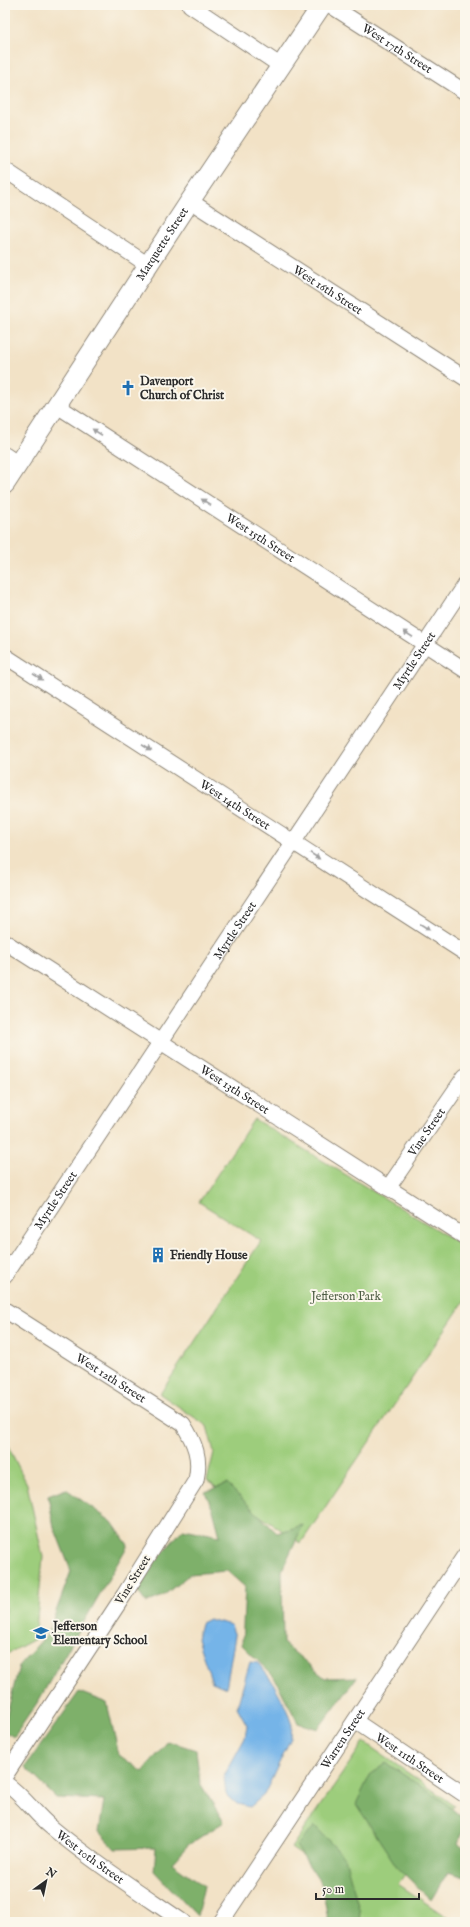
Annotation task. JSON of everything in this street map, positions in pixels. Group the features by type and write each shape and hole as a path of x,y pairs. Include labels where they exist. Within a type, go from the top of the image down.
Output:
{"street":[{"path":"190,5 281,66"},
{"name":"Marquette Street","path":"5,484 12,459 56,406 190,201 322,5"},
{"name":"West 17th Street","path":"330,5 465,92"},
{"path":"5,170 148,265"},
{"name":"West 16th Street","path":"190,201 465,378"},
{"name":"West 15th Street","path":"56,406 465,670"},
{"name":"Myrtle Street","path":"5,1276 465,584"},
{"name":"West 14th Street","path":"5,656 465,953"},
{"name":"West 13th Street","path":"5,942 465,1237"},
{"name":"Vine Street","path":"388,1188 465,1076"},
{"name":"West 12th Street","path":"5,1310 183,1424 193,1440 198,1461"},
{"name":"Vine Street","path":"5,1776 124,1595 196,1480 198,1461"},
{"name":"Warren Street","path":"221,1922 465,1555"},
{"name":"West 11th Street","path":"354,1721 465,1795"},
{"name":"West 10th Street","path":"5,1783 16,1790 49,1826 85,1854 183,1922"}],"green space":[{"name":"Jefferson Park","path":"254,1119 465,1247 465,1300 301,1543 207,1481 214,1452 207,1426 160,1394 261,1241 199,1202"},
{"path":"5,1440 27,1484 43,1557 35,1639 5,1655"},
{"path":"227,1484 277,1533 303,1525 282,1570 283,1643 325,1678 357,1677 318,1729 298,1723 274,1677 242,1645 245,1587 227,1571 190,1574 163,1596 146,1603 134,1586 183,1529 220,1536 213,1510 205,1492"},
{"path":"66,1489 112,1522 128,1545 39,1700 14,1737 5,1732 5,1722 19,1666 48,1633 71,1571 54,1527 48,1496"},
{"path":"79,1692 107,1703 119,1755 143,1772 168,1741 196,1750 200,1783 224,1822 188,1845 172,1863 204,1886 197,1916 154,1871 156,1848 115,1849 99,1832 104,1800 56,1798 25,1767"},
{"path":"364,1742 454,1805 398,1884 454,1922 352,1922 337,1880 291,1848"},
{"path":"386,1763 443,1801 465,1820 465,1827 458,1843 465,1851 465,1877 448,1872 431,1900 397,1867 356,1804 370,1775"},
{"path":"315,1826 345,1858 360,1912 359,1922 327,1922 328,1919 322,1885 296,1846"}],"water":[{"path":"209,1619 231,1625 235,1636 226,1688 212,1682 197,1639 201,1623"},
{"path":"250,1662 258,1663 272,1681 285,1705 292,1725 291,1738 264,1795 250,1807 237,1804 226,1794 224,1776 245,1738 247,1725 237,1707"}],"place":[{"name":"Davenport Church of Christ","path":"128,388"},
{"name":"Friendly House","path":"158,1255"},
{"name":"Jefferson Elementary School","path":"41,1633"}]}
